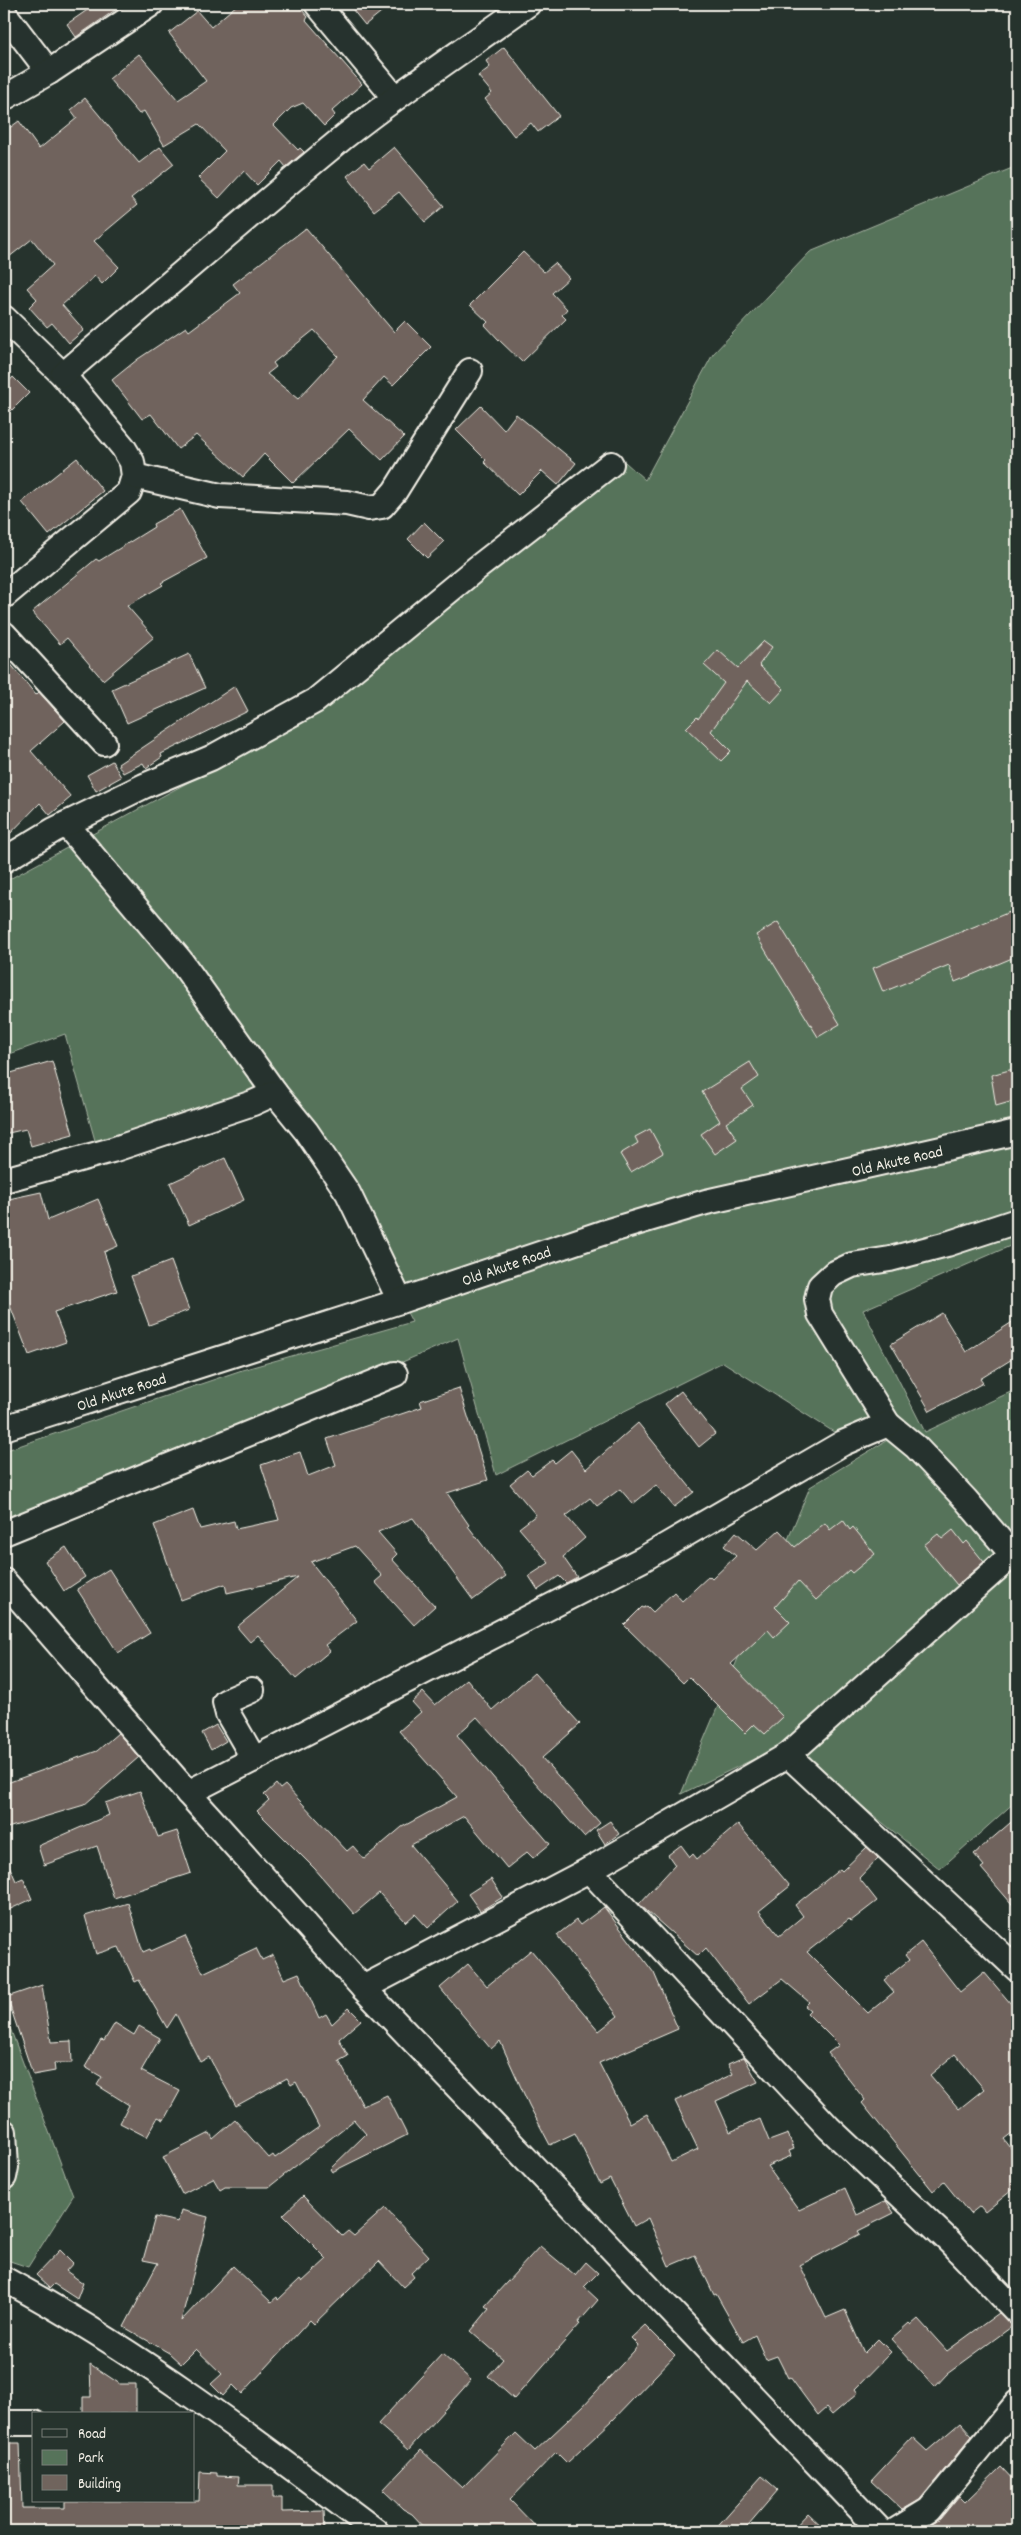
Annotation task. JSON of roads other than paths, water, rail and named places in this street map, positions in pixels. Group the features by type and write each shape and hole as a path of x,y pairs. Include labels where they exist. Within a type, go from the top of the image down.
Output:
{"street":[{"path":"4,98 49,72 151,4"},
{"path":"317,4 395,98"},
{"path":"63,375 279,190 395,98 528,4"},
{"path":"4,13 49,72"},
{"path":"4,318 63,375 123,447 132,462 134,476 128,492 4,596"},
{"path":"134,476 220,496 346,503 368,508 382,506 395,492 470,372"},
{"path":"4,860 66,824 144,786 211,758 315,701 477,568 612,464"},
{"path":"4,634 104,743"},
{"path":"66,824 180,960 275,1093 311,1138 348,1193 400,1301"},
{"path":"4,1180 112,1150 254,1103 275,1093"},
{"name":"Old Akute Road","path":"4,1428 400,1301 602,1233 706,1202 1017,1132"},
{"path":"363,1988 589,1870 788,1755 1015,1557 966,1500 916,1447 888,1424 820,1314 817,1299 820,1286 833,1274 852,1264 890,1259 947,1244 1017,1221"},
{"path":"4,1533 395,1374"},
{"path":"188,1793 643,1560 843,1443 888,1424"},
{"path":"4,1581 188,1793 363,1988 881,2531"},
{"path":"252,1690 225,1702 228,1714 254,1759"},
{"path":"788,1755 1017,1969"},
{"path":"589,1870 829,2128 950,2242 1017,2312"},
{"path":"4,2132 6,2167 4,2177"},
{"path":"4,2280 65,2312 132,2356 223,2418 376,2531"},
{"path":"895,2531 929,2510 1017,2403"},
{"path":"4,2423 32,2423"}]}
